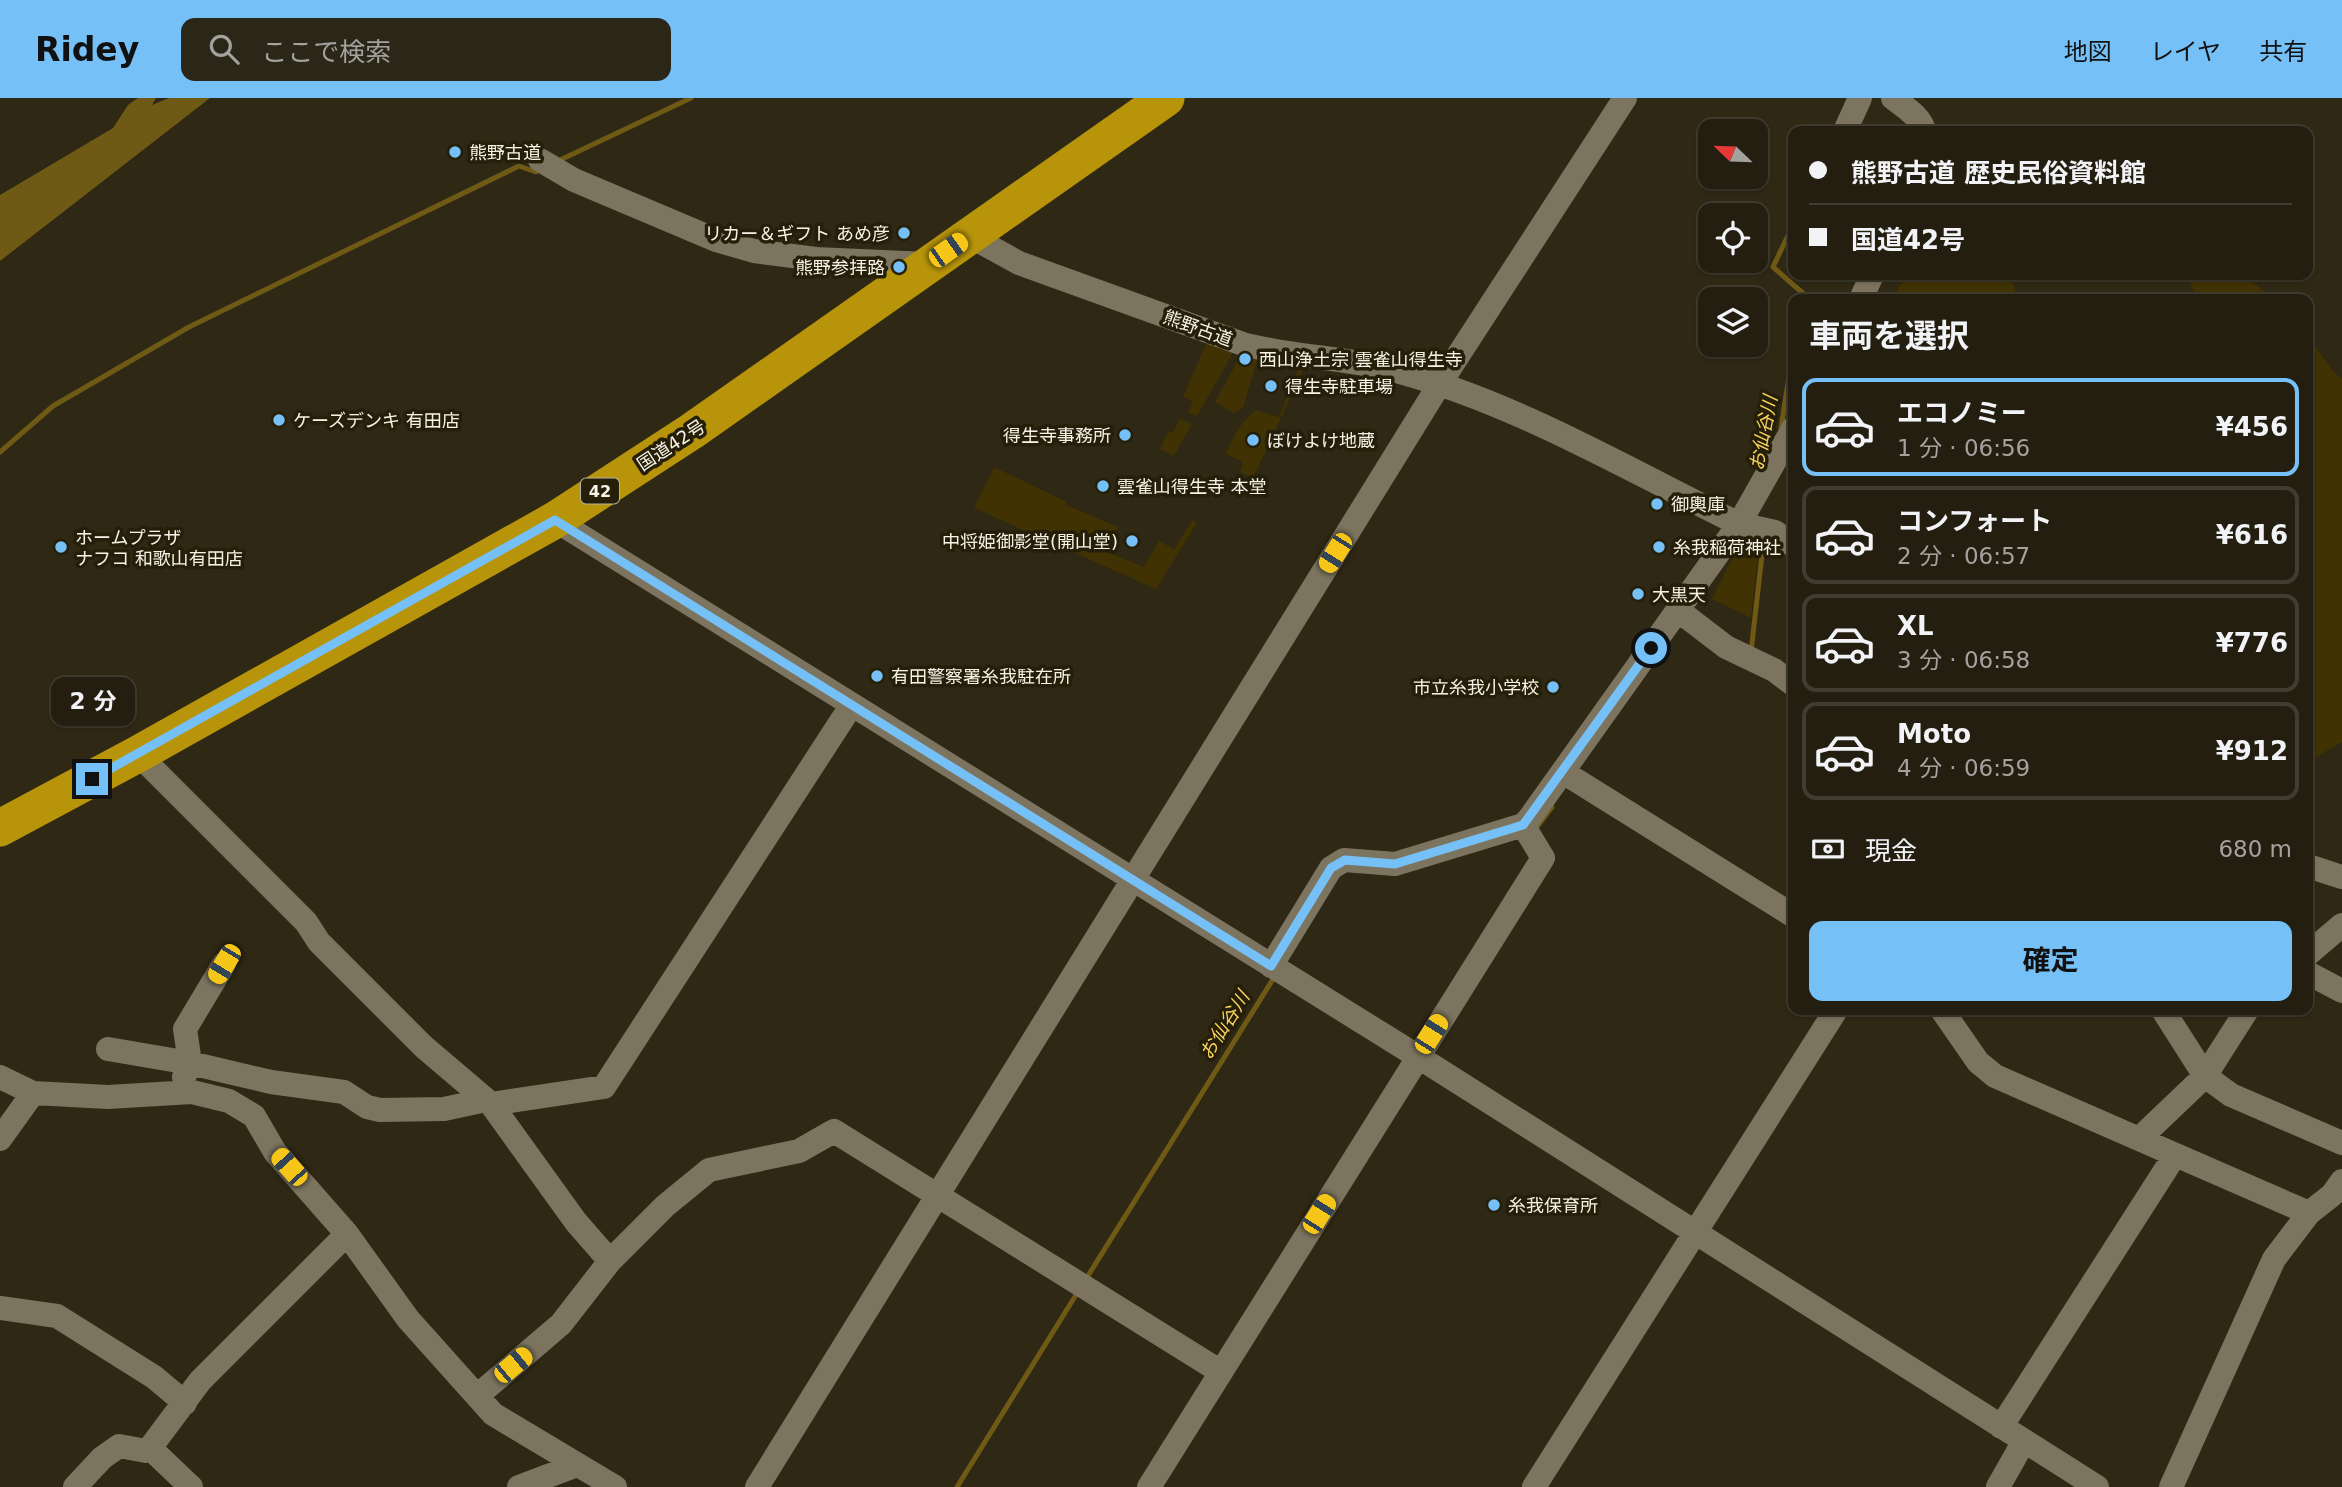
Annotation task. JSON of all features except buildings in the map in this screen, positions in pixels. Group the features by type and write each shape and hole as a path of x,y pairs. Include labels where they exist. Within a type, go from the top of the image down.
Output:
{"highway":[{"name":"国道42号","path":"0,828 138,754 555,520 692,431 1166,98"}],"street":[{"path":"757,1487 1439,385 1625,98"},
{"path":"1847,126 1860,98"},
{"path":"1893,98 1923,126"},
{"path":"540,160 574,180 716,240 754,251 816,259 928,264"},
{"name":"熊野古道","path":"968,235 1019,263 1243,344 1279,354 1388,369 1529,418 1739,524 1775,532 1788,542"},
{"path":"1271,966 1331,868 1345,860 1395,864 1523,825 1739,524 1788,438"},
{"path":"555,520 1418,1056 2097,1487"},
{"path":"1679,611 1726,647 1774,670 1788,680"},
{"path":"108,1049 190,1063 271,1082 344,1093 367,1107 380,1110 444,1109 604,1087 851,706"},
{"path":"138,754 306,922 319,942 414,1037 489,1102 576,1222 610,1261"},
{"path":"1563,772 1788,912"},
{"path":"1149,1487 1543,858 1523,825"},
{"path":"2313,868 2342,877"},
{"path":"2313,950 2342,925"},
{"path":"178,1093 190,1063 185,1029 224,964"},
{"path":"2313,976 2342,991"},
{"path":"1534,1487 1833,1015"},
{"path":"1945,1015 1978,1062 1995,1076 2309,1213"},
{"path":"2166,1015 2206,1076 2231,1095 2342,1143"},
{"path":"2139,1139 2206,1076 2244,1015"},
{"path":"0,1077 33,1093 108,1097 192,1093 229,1101 254,1116 275,1152 347,1234 408,1319 494,1414 615,1487"},
{"path":"0,1139 33,1093"},
{"path":"477,1396 561,1324 610,1261 665,1206 709,1170 799,1151 834,1131 1221,1372"},
{"path":"2001,1427 2175,1155"},
{"path":"2171,1487 2274,1259 2309,1213 2332,1195 2342,1181"},
{"path":"75,1487 102,1458 119,1446 146,1451 150,1448 200,1381 347,1234"},
{"path":"0,1308 57,1316 154,1377 186,1403"},
{"path":"1998,1487 2024,1441"},
{"path":"150,1448 191,1487"},
{"path":"519,1487 577,1465"}],"shaded area":[{"path":"138,98 156,98 152,105 169,98 210,98 0,261 0,195 113,128 128,105"},
{"path":"1904,280 2011,280 2017,294 1894,294"},
{"path":"2190,280 2250,280 2267,294 2194,294"},
{"path":"1207,342 1234,351 1197,416 1188,412 1193,401 1183,397"},
{"path":"2313,343 2342,379 2342,742 2313,757"},
{"path":"1242,353 1258,357 1243,408 1233,413 1215,402"},
{"path":"1300,366 1304,368 1253,478 1240,472 1243,462 1226,454 1235,436 1246,419 1256,410 1279,417"},
{"path":"1180,419 1192,424 1174,456 1160,449 1168,431 1173,433"},
{"path":"994,467 1067,502 1066,505 1118,527 1107,552 1144,567 1159,541 1174,549 1192,520 1197,523 1156,589 974,508"},
{"path":"1744,535 1760,536 1751,618 1712,599"}],"waterway":[{"path":"558,161 691,98"},
{"path":"0,452 53,406 189,327 519,166 536,172 539,170"},
{"name":"お仙谷川","path":"1788,236 1773,267 1804,294"},
{"name":"お仙谷川","path":"1781,428 1788,383"},
{"path":"1751,652 1764,537"},
{"name":"お仙谷川","path":"1537,827 1552,807"},
{"name":"お仙谷川","path":"1086,1279 1275,976"},
{"name":"お仙谷川","path":"957,1487 1079,1290"}],"place":[{"name":"熊野古道","path":"455,152"},
{"name":"リカー＆ギフト あめ彦","path":"904,233"},
{"name":"熊野参拝路","path":"899,267"},
{"name":"西山浄土宗 雲雀山得生寺","path":"1245,359"},
{"name":"得生寺駐車場","path":"1271,386"},
{"name":"ケーズデンキ 有田店","path":"279,420"},
{"name":"得生寺事務所","path":"1125,435"},
{"name":"ぼけよけ地蔵","path":"1253,440"},
{"name":"雲雀山得生寺 本堂","path":"1103,486"},
{"name":"御輿庫","path":"1657,504"},
{"name":"中将姫御影堂(開山堂)","path":"1132,541"},
{"name":"ホームプラザ ナフコ 和歌山有田店","path":"61,547"},
{"name":"糸我稲荷神社","path":"1659,547"},
{"name":"大黒天","path":"1638,594"},
{"name":"有田警察署糸我駐在所","path":"877,676"},
{"name":"市立糸我小学校","path":"1553,687"},
{"name":"糸我保育所","path":"1494,1205"}],"route":[{"path":"92,779 555,520 1271,966 1331,868 1345,860 1395,864 1434,855 1467,841 1523,825 1651,648"}]}
